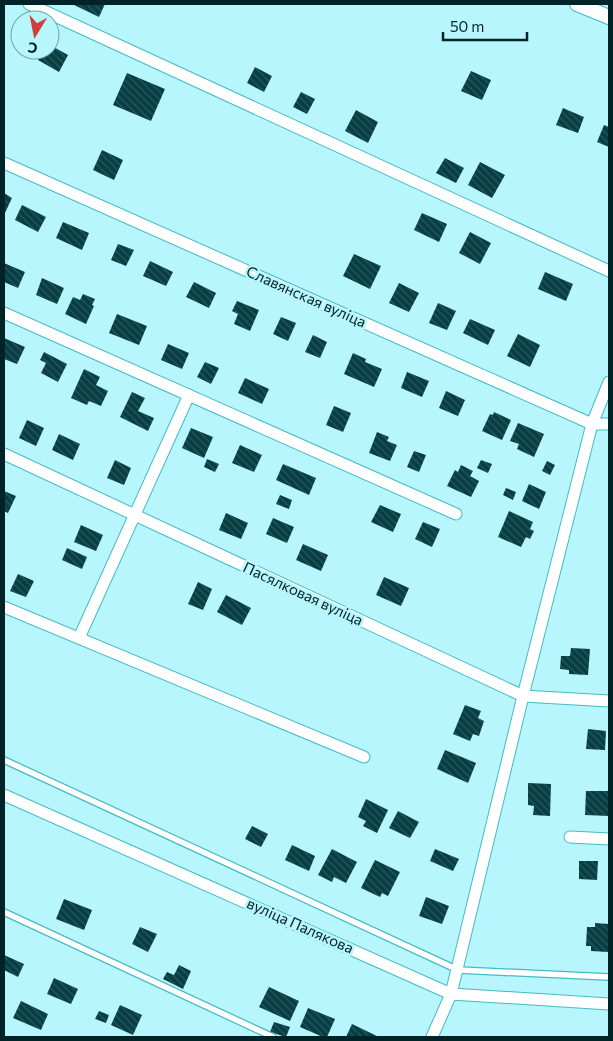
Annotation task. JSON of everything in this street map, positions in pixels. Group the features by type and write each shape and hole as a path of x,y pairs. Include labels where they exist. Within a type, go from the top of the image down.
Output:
{"street":[{"path":"29,4 609,271"},
{"path":"577,4 609,17"},
{"name":"Славянская вуліца","path":"4,163 592,424 609,424"},
{"path":"4,313 456,514"},
{"path":"432,1037 451,994 458,970 523,696 592,424 609,382"},
{"path":"79,638 189,396"},
{"name":"Пасялковая вуліца","path":"4,454 523,696 609,701"},
{"path":"4,607 364,756"},
{"name":"вуліца Палякова","path":"4,795 451,994 609,1004"},
{"path":"570,837 609,839"}],"lane":[{"path":"4,760 458,970 609,977"},
{"path":"4,912 273,1037"}],"building":[{"path":"72,4 105,4 99,17"},
{"path":"60,51 68,55 59,72 38,60 60,60"},
{"path":"255,67 272,76 264,92 247,83"},
{"path":"471,71 491,80 482,100 461,91"},
{"path":"127,73 165,89 151,121 113,105"},
{"path":"301,92 315,99 307,114 293,107"},
{"path":"563,108 584,117 578,133 556,125"},
{"path":"356,110 378,122 368,143 345,131"},
{"path":"604,125 609,127 609,147 597,142"},
{"path":"102,150 123,160 114,180 93,170"},
{"path":"445,158 464,168 456,183 436,173"},
{"path":"480,162 505,175 492,198 468,185"},
{"path":"4,193 12,198 4,215"},
{"path":"22,205 46,217 38,232 15,220"},
{"path":"422,213 447,224 439,242 414,230"},
{"path":"63,222 89,233 82,250 56,238"},
{"path":"470,232 491,243 480,264 459,253"},
{"path":"118,244 134,250 126,266 111,260"},
{"path":"354,254 381,266 370,289 343,276"},
{"path":"150,261 173,272 166,286 143,276"},
{"path":"4,263 25,272 18,288 4,282"},
{"path":"545,272 573,284 566,301 538,289"},
{"path":"42,278 64,288 57,304 36,295"},
{"path":"194,282 216,293 209,308 186,297"},
{"path":"399,283 419,293 409,312 389,303"},
{"path":"83,294 95,299 86,324 65,314 73,297 80,300"},
{"path":"237,301 259,310 250,331 234,324 238,314 232,311"},
{"path":"438,303 456,311 447,330 429,323"},
{"path":"117,314 147,326 139,345 109,333"},
{"path":"281,317 296,323 288,341 273,334"},
{"path":"470,319 495,330 488,345 463,333"},
{"path":"518,334 540,345 530,367 507,356"},
{"path":"313,335 327,342 320,358 305,352"},
{"path":"4,338 25,347 17,364 4,359"},
{"path":"168,344 189,353 182,369 161,360"},
{"path":"44,352 67,364 58,382 41,373 46,363 40,360"},
{"path":"353,353 366,359 365,362 382,369 374,387 344,374"},
{"path":"205,362 219,368 211,384 197,377"},
{"path":"84,369 100,377 96,385 108,391 101,406 89,401 87,405 71,398"},
{"path":"407,372 429,381 422,397 401,388"},
{"path":"245,378 269,389 262,404 238,393"},
{"path":"446,391 465,400 458,416 439,408"},
{"path":"132,392 145,398 138,411 154,418 148,431 120,417"},
{"path":"334,406 351,413 343,432 326,425"},
{"path":"494,412 511,420 502,440 482,431 490,414 493,415"},
{"path":"27,420 44,428 36,446 19,438"},
{"path":"518,423 544,434 534,457 517,449 519,444 510,441"},
{"path":"191,428 213,437 204,458 182,448"},
{"path":"377,432 389,437 387,441 397,445 390,461 369,453"},
{"path":"59,434 80,444 73,460 52,450"},
{"path":"240,445 262,455 254,472 232,463"},
{"path":"414,451 426,455 419,472 407,467"},
{"path":"207,459 219,464 215,472 204,467"},
{"path":"115,460 131,468 124,485 107,478"},
{"path":"481,460 492,464 488,473 477,468"},
{"path":"547,461 555,465 550,475 542,471"},
{"path":"283,464 316,478 309,495 276,480"},
{"path":"461,465 473,471 470,476 479,481 471,497 447,486 455,470 458,472"},
{"path":"529,484 546,492 539,509 522,501"},
{"path":"506,488 516,492 513,500 503,495"},
{"path":"4,491 16,496 8,513 4,511"},
{"path":"280,495 292,500 289,509 276,504"},
{"path":"380,505 401,514 393,532 371,522"},
{"path":"509,511 533,522 530,529 534,531 530,539 526,537 521,547 498,537"},
{"path":"226,513 248,523 241,539 219,530"},
{"path":"273,518 294,527 287,543 266,534"},
{"path":"423,522 440,529 432,547 415,539"},
{"path":"81,525 103,535 96,551 74,542"},
{"path":"303,544 328,555 321,571 296,560"},
{"path":"67,548 87,557 82,569 62,560"},
{"path":"18,574 34,581 26,597 10,591"},
{"path":"384,577 409,588 401,606 376,595"},
{"path":"198,582 212,589 203,610 188,604"},
{"path":"226,595 251,608 242,625 217,612"},
{"path":"571,648 590,649 588,675 569,674 569,670 560,669 561,656 570,656"},
{"path":"465,705 481,711 478,718 484,721 479,736 473,734 470,741 453,734"},
{"path":"588,729 606,731 605,750 586,749"},
{"path":"445,750 476,763 468,783 437,769"},
{"path":"528,783 551,784 550,816 533,815 534,806 528,805"},
{"path":"586,791 609,791 609,816 585,815"},
{"path":"366,799 388,810 377,833 363,826 366,821 358,817"},
{"path":"398,811 419,822 410,838 389,828"},
{"path":"252,826 268,834 261,847 245,839"},
{"path":"292,845 315,856 309,871 285,860"},
{"path":"332,849 357,862 346,883 334,877 332,882 318,875"},
{"path":"435,849 459,859 453,871 430,861"},
{"path":"375,860 400,872 388,896 382,893 380,897 361,888"},
{"path":"579,861 598,861 597,880 579,879"},
{"path":"426,897 449,906 442,924 419,916"},
{"path":"64,899 92,910 84,930 56,919"},
{"path":"595,923 609,924 608,952 591,951 591,946 586,946 587,927 595,927"},
{"path":"140,927 157,934 148,952 132,944"},
{"path":"4,955 24,964 18,977 4,970"},
{"path":"179,965 191,971 183,989 163,979 167,972 174,975"},
{"path":"54,978 78,989 71,1004 47,994"},
{"path":"269,987 299,1001 290,1021 259,1007"},
{"path":"21,1001 48,1014 41,1030 13,1018"},
{"path":"120,1005 142,1015 133,1035 111,1025"},
{"path":"308,1008 335,1019 327,1037 300,1027"},
{"path":"99,1011 109,1015 106,1023 95,1019"},
{"path":"274,1022 290,1027 286,1037 270,1032"},
{"path":"352,1024 379,1037 346,1037"}]}
